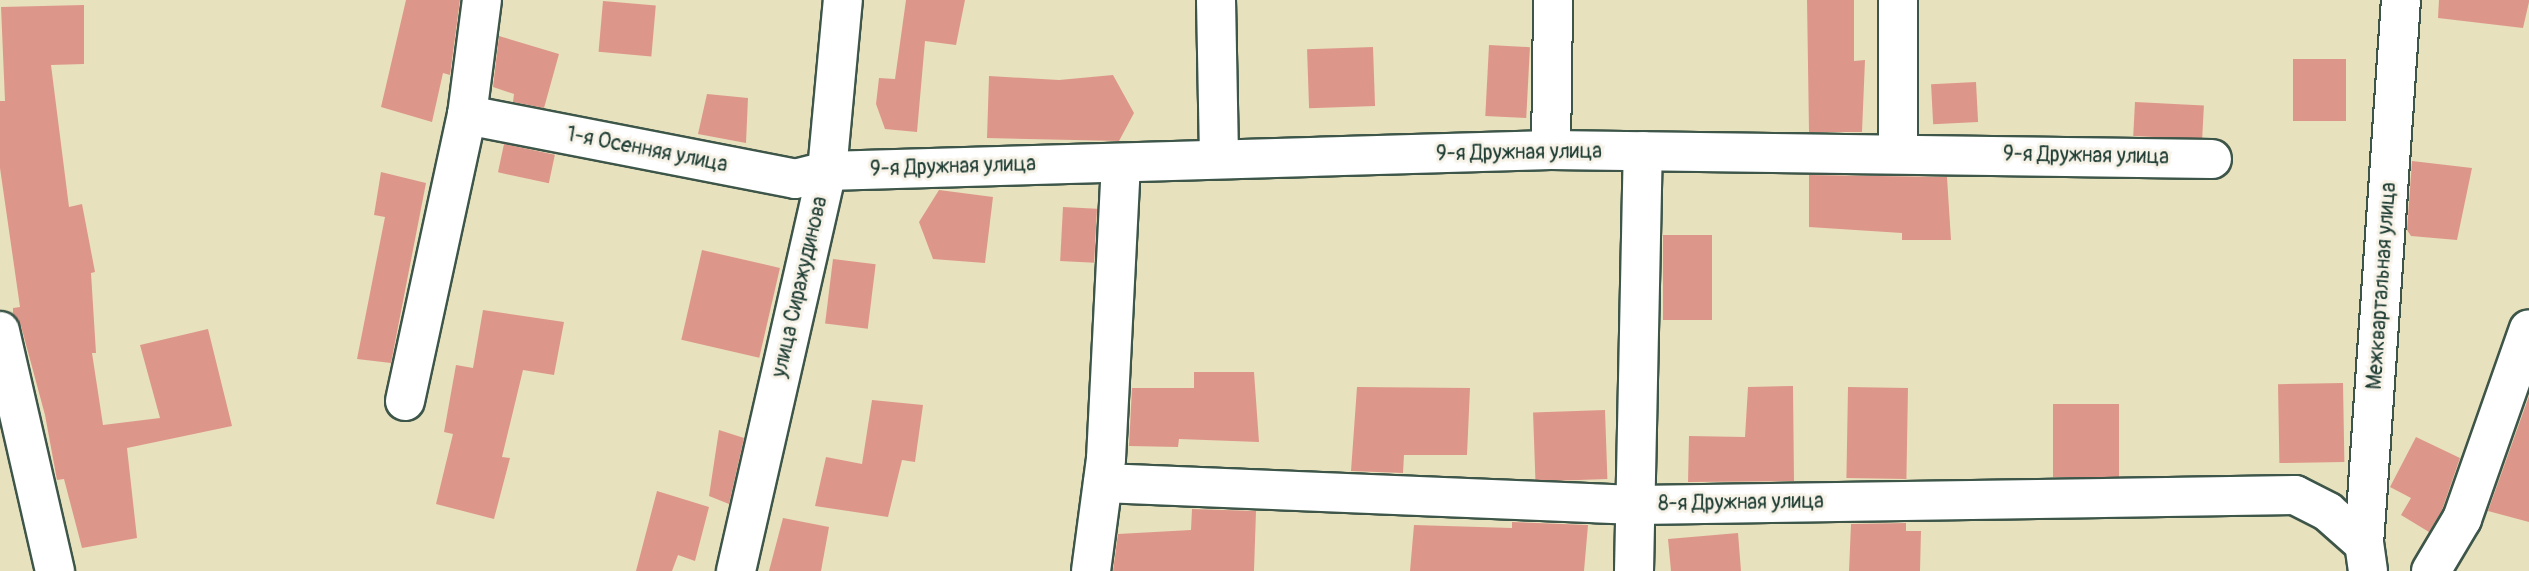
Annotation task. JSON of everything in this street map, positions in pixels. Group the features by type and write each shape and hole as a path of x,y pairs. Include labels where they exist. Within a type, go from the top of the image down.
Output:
{"street":[{"path":"405,401 467,114 482,0"},
{"name":"улица Сиражудинова","path":"736,571 827,171 843,0"},
{"path":"1216,0 1219,158"},
{"path":"1552,150 1553,0"},
{"path":"1898,0 1898,152"},
{"name":"Межквартальная улица","path":"2366,558 2401,0"},
{"name":"1-я Осенняя улица","path":"467,114 795,178 827,171"},
{"name":"9-я Дружная улица","path":"827,171 1552,150 1898,152 2212,159"},
{"path":"1634,571 1643,151"},
{"path":"1091,571 1103,484 1121,163"},
{"path":"2431,571 2462,519 2529,329"},
{"path":"0,331 55,571"},
{"name":"8-я Дружная улица","path":"1103,484 1637,505 2295,495 2328,512 2366,558"}],"building":[{"path":"406,0 460,0 450,75 443,73 432,122 381,107"},
{"path":"906,0 965,0 956,45 925,41 917,132 885,129 876,104 879,78 895,79"},
{"path":"1807,0 1854,0 1854,61 1865,60 1862,132 1809,132"},
{"path":"2439,0 2529,2 2523,28 2438,18"},
{"path":"603,1 656,6 651,56 599,52"},
{"path":"84,5 84,64 51,65 69,207 82,204 95,272 91,273 96,353 92,353 103,425 160,418 140,345 208,329 232,426 127,448 137,538 82,548 64,479 57,480 45,415 21,326 13,314 13,308 20,307 0,168 0,101 5,101 1,7"},
{"path":"499,36 559,54 544,108 513,102 514,94 493,87"},
{"path":"1489,45 1530,47 1526,118 1485,116"},
{"path":"1373,47 1375,106 1309,108 1307,49"},
{"path":"2293,59 2346,59 2346,121 2293,121"},
{"path":"1113,75 1134,113 1119,141 987,138 989,76 1059,80"},
{"path":"1976,82 1978,122 1933,124 1931,84"},
{"path":"707,94 748,98 746,143 698,134"},
{"path":"2135,102 2204,106 2202,140 2133,136"},
{"path":"504,144 555,155 549,183 498,172"},
{"path":"2412,161 2472,168 2457,240 2411,236 2407,230"},
{"path":"381,172 426,183 391,363 357,359 385,217 374,215"},
{"path":"1809,175 1947,177 1951,240 1902,240 1902,233 1809,227"},
{"path":"939,190 993,197 985,263 933,259 919,222"},
{"path":"1063,207 1097,209 1094,263 1060,261"},
{"path":"1663,235 1712,235 1712,320 1663,320"},
{"path":"702,250 780,268 759,358 681,340"},
{"path":"833,259 876,264 868,329 825,324"},
{"path":"483,310 564,322 554,375 523,370 502,457 510,458 494,519 436,504 453,434 444,432 456,365 473,368"},
{"path":"1194,372 1254,372 1259,442 1179,439 1178,447 1129,446 1132,388 1194,388"},
{"path":"2343,383 2344,462 2279,463 2278,384"},
{"path":"1793,386 1794,481 1688,482 1689,436 1745,437 1748,387"},
{"path":"1357,387 1470,388 1467,455 1404,455 1403,473 1351,471"},
{"path":"1848,387 1908,388 1906,479 1846,478"},
{"path":"2529,396 2529,522 2488,511"},
{"path":"872,400 923,405 915,462 902,460 888,517 815,506 826,457 862,464"},
{"path":"2053,404 2119,404 2119,477 2053,477"},
{"path":"1605,410 1607,479 1535,481 1533,413"},
{"path":"719,430 744,438 729,504 709,496"},
{"path":"2416,437 2460,458 2442,510 2429,532 2401,515 2411,498 2390,487"},
{"path":"657,491 709,507 695,561 678,555 672,571 636,571"},
{"path":"1192,509 1256,511 1254,571 1113,571 1118,534 1191,530"},
{"path":"783,518 829,527 821,571 769,571"},
{"path":"1512,522 1588,525 1584,571 1410,571 1414,525 1512,528"},
{"path":"1906,523 1906,531 1921,531 1920,571 1849,571 1851,524"},
{"path":"1738,533 1741,571 1671,571 1668,539"}]}
